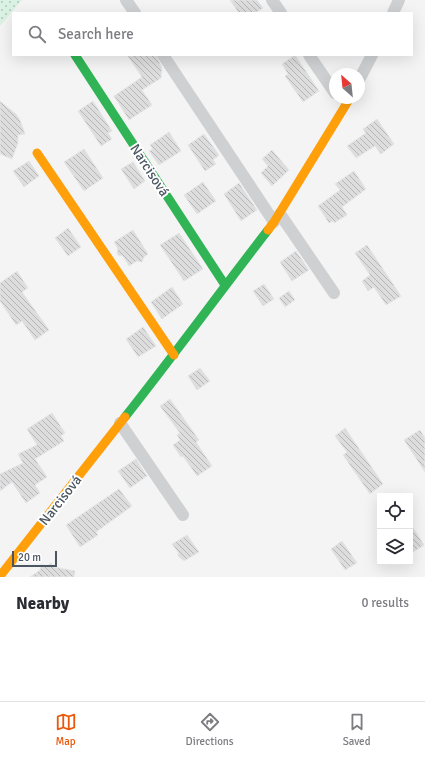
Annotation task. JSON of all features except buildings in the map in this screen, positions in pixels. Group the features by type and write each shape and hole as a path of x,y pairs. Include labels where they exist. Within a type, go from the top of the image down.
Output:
{"street":[{"path":"126,0 134,12"},
{"path":"272,0 280,12"},
{"path":"393,12 399,0"},
{"name":"Narcisová","path":"76,56 225,285"},
{"path":"164,56 277,218 334,293"},
{"path":"310,56 329,84"},
{"path":"365,68 371,56"},
{"name":"Narcisová","path":"0,576 174,355 225,285 277,218 342,104"},
{"path":"37,153 174,355"},
{"path":"120,423 183,515"}],"green space":[{"path":"0,0 22,0 0,26"}],"traffic: fast":[{"path":"76,56 225,285"},
{"path":"125,417 268,230"}],"traffic: slow":[{"path":"268,230 346,104"},
{"path":"37,153 174,355"},
{"path":"0,576 125,417"}]}
